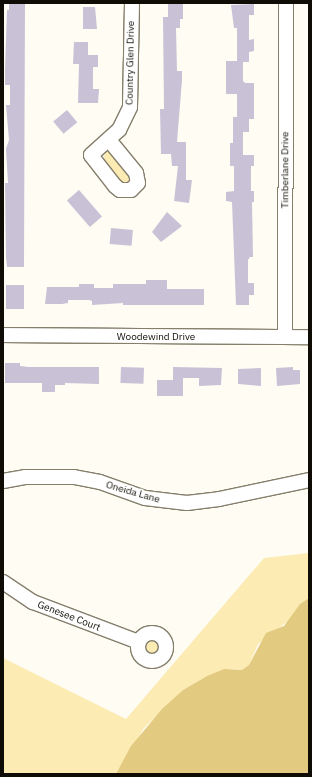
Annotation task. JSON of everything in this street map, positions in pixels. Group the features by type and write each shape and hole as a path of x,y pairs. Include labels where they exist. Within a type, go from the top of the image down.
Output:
{"street":[{"name":"Country Glen Drive","path":"109,140 119,130 130,107 132,3"},
{"name":"Timberlane Drive","path":"285,337 286,3"},
{"name":"Woodewind Drive","path":"3,335 309,337"},
{"name":"Oneida Lane","path":"3,481 25,477 74,477 100,482 145,498 186,503 219,499 309,480"},
{"name":"Genesee Court","path":"3,582 33,602 139,642"}],"shaded area":[{"path":"105,151 110,151 130,176 128,183 122,183 104,159"},
{"path":"309,553 309,598 300,604 292,618 258,644 249,665 242,670 232,669 207,676 183,690 144,728 116,774 3,774 3,658 126,719 264,558"},
{"path":"309,598 309,774 116,774 131,746 162,709 183,690 207,676 224,669 242,670 249,665 266,633 284,626 300,604"},
{"path":"153,640 158,642 160,647 158,652 153,654 148,652 146,647 148,642"}],"building":[{"path":"9,3 25,3 24,267 7,267 6,257 5,183 8,183 6,149 9,140 6,105 10,105 10,85 5,85 5,70 7,10 9,10"},
{"path":"168,4 183,4 183,19 180,19 180,28 176,28 177,71 182,71 177,142 186,142 186,180 192,180 189,203 174,201 178,166 172,166 171,154 161,154 160,109 164,109 163,17 168,17"},
{"path":"254,4 254,15 249,15 249,40 254,39 254,51 249,52 249,62 243,62 243,81 245,83 254,83 254,119 249,119 249,132 243,132 243,155 254,155 254,166 251,166 251,191 254,191 254,202 252,202 253,257 250,257 248,260 248,283 254,283 254,295 249,295 249,305 236,305 232,202 226,201 226,192 234,191 234,166 230,166 230,143 233,143 233,117 237,117 237,94 226,94 226,61 237,61 237,28 234,28 231,5"},
{"path":"83,7 95,7 97,29 83,29"},
{"path":"74,42 88,42 88,55 98,55 98,67 93,67 93,89 99,89 98,103 78,103 79,64 73,64"},
{"path":"67,110 77,122 63,134 53,122"},
{"path":"79,190 102,216 90,227 67,200"},
{"path":"167,212 182,226 161,242 152,232"},
{"path":"111,228 133,230 132,246 110,244"},
{"path":"146,280 167,280 167,289 204,289 204,305 123,305 123,303 92,305 92,301 89,300 68,300 68,303 45,304 47,287 79,287 79,284 94,284 94,288 113,288 113,284 146,284"},
{"path":"6,285 24,285 24,309 6,309"},
{"path":"5,363 20,363 20,366 29,367 99,367 99,384 65,383 65,385 55,385 55,392 42,392 42,383 5,383"},
{"path":"121,367 144,368 143,384 120,383"},
{"path":"173,367 222,368 221,385 199,386 199,378 183,378 183,396 157,396 157,380 173,380"},
{"path":"293,367 293,370 300,370 300,384 277,386 276,368"},
{"path":"261,368 261,386 238,384 238,369"}]}
